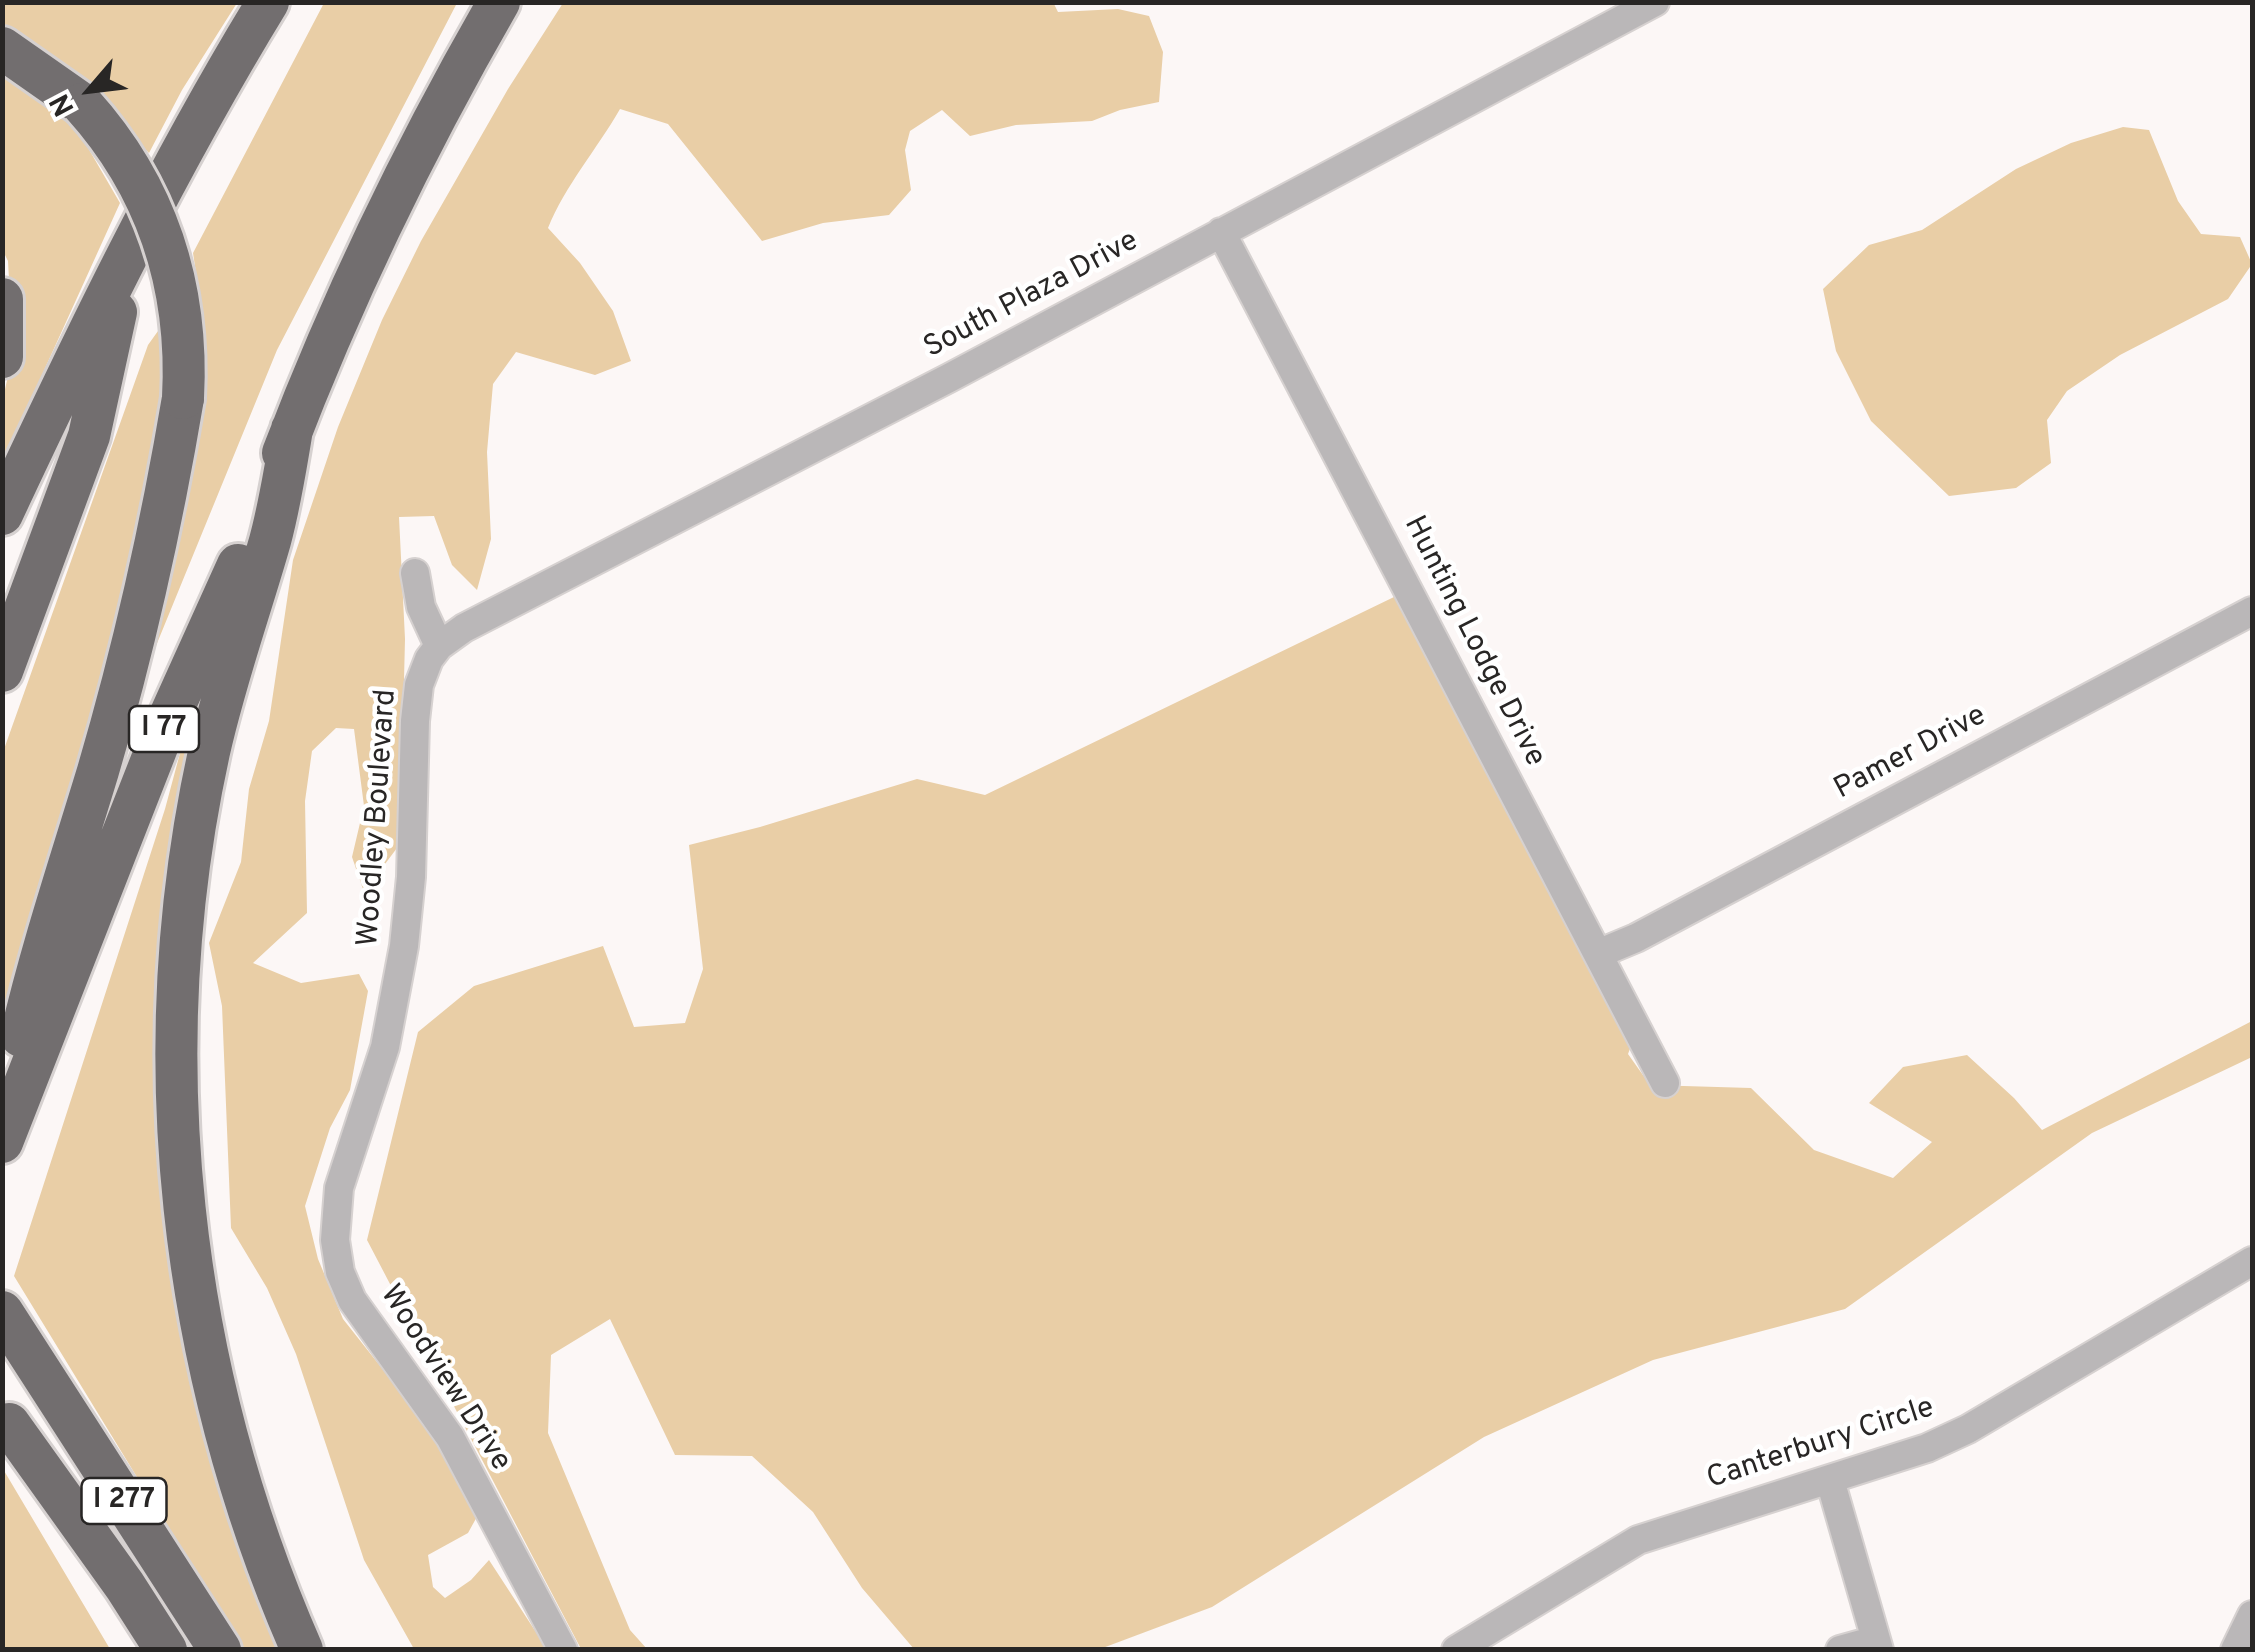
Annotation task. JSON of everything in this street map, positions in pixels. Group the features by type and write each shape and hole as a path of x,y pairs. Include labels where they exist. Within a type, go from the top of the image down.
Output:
{"highway":[{"path":"2,514 132,244 226,70 268,2"},
{"name":"I 77","path":"2,1142 164,729 238,564 292,429 383,226 499,2"},
{"path":"2,48 82,104 107,131 130,166 163,238 182,315 183,398 164,508 119,693 41,951 2,1114"},
{"path":"2,671 89,436 132,244"},
{"path":"2,299 2,357"},
{"path":"292,429 270,538 224,692 197,820 181,951 178,1137 194,1284 222,1423 256,1538 302,1650"},
{"name":"I 277","path":"2,1312 220,1650"},
{"path":"6,1419 130,1650"},
{"path":"6,1419 166,1650"}],"street":[{"name":"South Plaza Drive","path":"439,646 464,628 1655,2"},
{"name":"Hunting Lodge Drive","path":"1222,232 1664,1082"},
{"path":"415,573 421,607 439,646"},
{"name":"Pamer Drive","path":"1600,954 2252,610"},
{"name":"Woodley Boulevard","path":"336,1248 339,1188 385,1047 404,946 411,877 419,685 439,646"},
{"name":"Woodview Drive","path":"336,1248 340,1272 352,1300 450,1436 563,1650"},
{"name":"Canterbury Circle","path":"1456,1650 1638,1540 1927,1448 1968,1429 2252,1260"},
{"path":"1830,1480 1877,1644 1840,1650"},
{"path":"2236,1650 2252,1616"}],"shaded area":[{"path":"1053,2 1058,12 1118,9 1149,16 1163,52 1159,102 1092,121 1016,125 970,136 942,110 910,131 905,150 911,190 889,215 823,223 762,241 668,124 620,109 572,182 548,228 580,263 613,311 631,361 595,375 516,352 493,384 487,452 491,539 477,590 452,565 434,516 399,517 405,639 400,844 364,892 352,857 364,806 354,729 336,728 312,751 305,801 307,913 253,963 301,983 359,974 368,991 350,1090 330,1128 305,1206 318,1259 343,1319 441,1443 479,1513 468,1533 428,1555 433,1587 445,1598 471,1580 489,1560 547,1649 414,1649 364,1560 296,1354 267,1288 231,1228 222,1006 209,943 241,862 249,789 269,721 293,560 338,427 382,320 421,241 508,89 563,3"},
{"path":"2,3 237,3 182,90 149,153 49,53 3,27"},
{"path":"324,3 457,3 277,350 124,724 202,424 203,319 193,253"},
{"path":"3,60 15,67 80,134 120,203 3,461 3,398 13,354 8,261 2,249"},
{"path":"2123,127 2149,130 2178,201 2201,234 2240,237 2252,264 2228,299 2120,355 2067,391 2047,420 2051,463 2016,488 1949,496 1871,421 1836,351 1823,289 1869,245 1922,230 2016,169 2071,143"},
{"path":"163,324 163,431 129,611 3,1013 3,752 148,345"},
{"path":"1394,597 1634,1038 1628,1054 1650,1085 1751,1088 1814,1150 1893,1178 1932,1142 1869,1103 1903,1067 1967,1055 2042,1130 2252,1021 2252,1057 2092,1133 1845,1309 1653,1360 1484,1437 1212,1607 1100,1649 914,1649 862,1588 813,1512 752,1456 675,1455 610,1319 551,1355 548,1433 630,1630 647,1649 581,1649 367,1240 418,1032 474,986 603,946 634,1027 685,1023 703,969 689,845 917,779 985,795"},
{"path":"215,688 178,1216 294,1649 242,1649 14,1276 165,809 194,701"},
{"path":"3,1469 110,1649 3,1649"}]}
